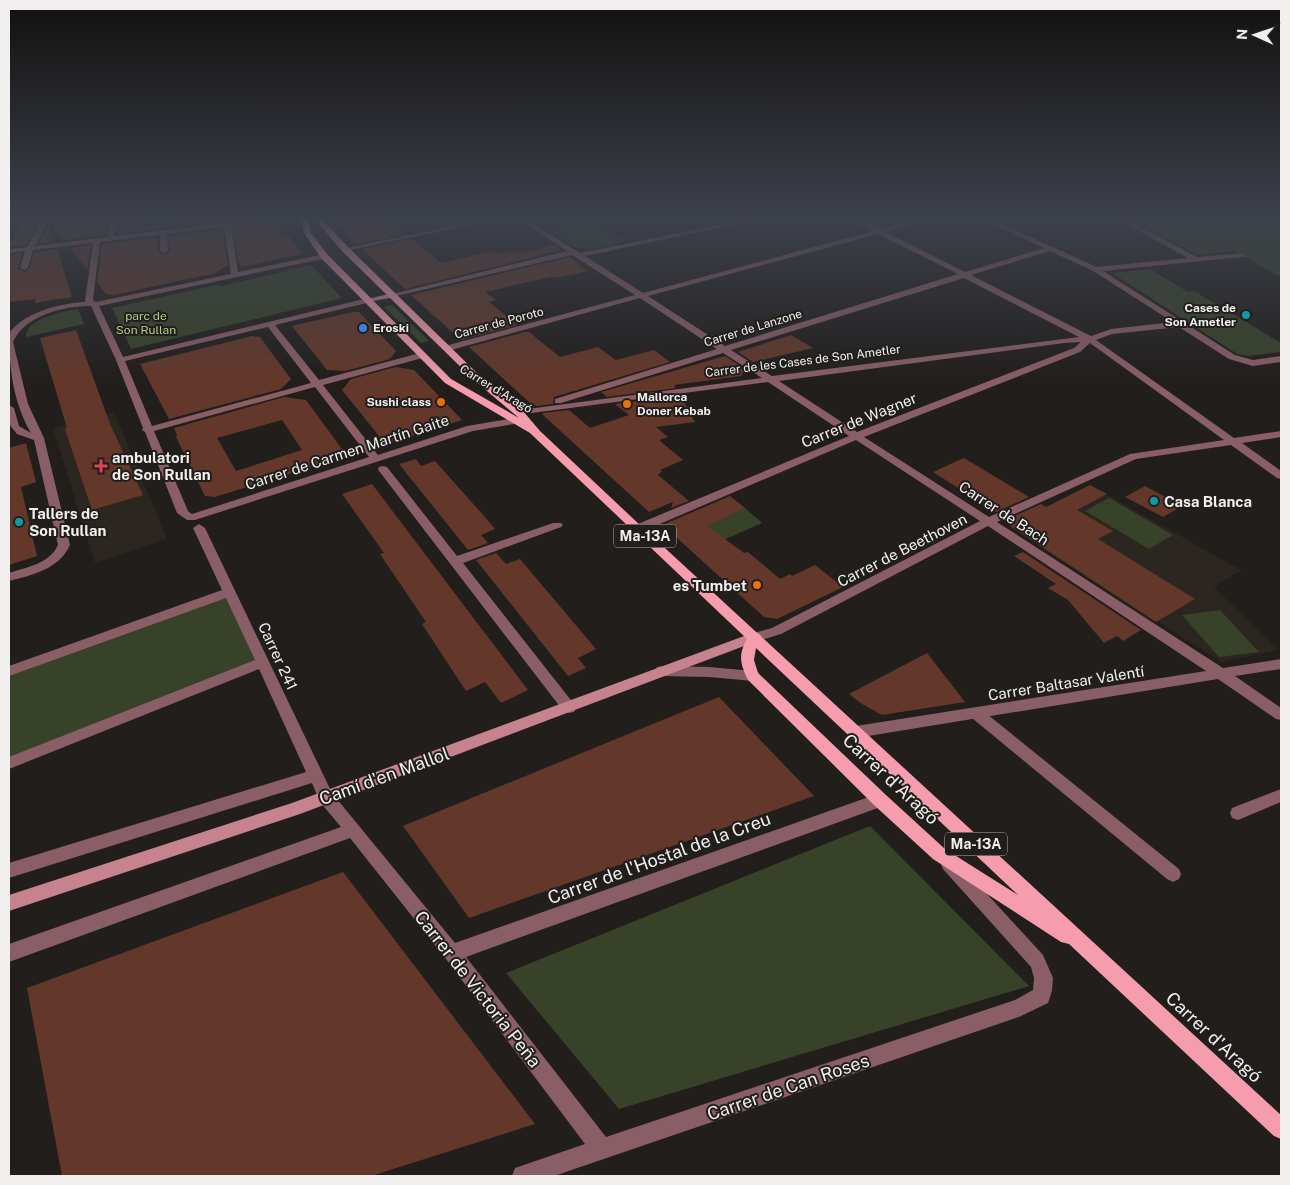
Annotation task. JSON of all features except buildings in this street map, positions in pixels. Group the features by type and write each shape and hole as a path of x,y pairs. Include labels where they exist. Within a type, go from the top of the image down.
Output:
{"main road":[{"name":"Carrer d'Aragó","path":"348,272 368,300 435,352 477,378 1281,1129"},
{"name":"Carrer d'Aragó","path":"360,272 392,295 435,352 448,381 495,409 517,417"},
{"name":"Carrer d'Aragó","path":"755,637 746,653 746,661 753,676 880,800 939,854 1096,956"}],"street":[{"path":"91,303 94,272"},
{"path":"9,577 50,562 62,550 64,545 39,438 32,427 17,382 9,342 10,337 17,328 36,316 52,310 248,272"},
{"path":"120,360 368,300 494,272"},
{"name":"Carrer de Bach","path":"604,272 990,521 1281,715"},
{"name":"Carrer de Poroto","path":"147,430 730,272"},
{"path":"960,272 1090,339 1281,476"},
{"name":"Carrer de Lanzone","path":"517,417 974,272"},
{"path":"1101,272 1232,357 1253,362 1281,359"},
{"path":"9,328 29,315 41,310 80,301 91,303"},
{"name":"Carrer 241","path":"91,303 120,360 147,430 183,513 195,523 230,592 326,797"},
{"path":"270,324 375,458"},
{"path":"1090,339 1112,332 1180,324"},
{"name":"Carrer de les Cases de Son Ametler","path":"517,417 769,378 1064,340 1090,339"},
{"name":"Carrer de Wagner","path":"637,529 857,436 1077,350 1090,339"},
{"path":"9,408 13,427 16,430 39,438"},
{"name":"Carrer de Carmen Martín Gaite","path":"195,523 375,458 471,428 517,417"},
{"name":"Carrer de Beethoven","path":"755,637 776,631 990,521 1134,456 1281,434"},
{"path":"383,469 569,708"},
{"path":"456,561 557,525"},
{"path":"9,671 230,592"},
{"name":"Camí d'en Mallol","path":"9,903 294,809 569,708 755,637"},
{"path":"9,763 263,662"},
{"name":"Carrer Baltasar Valentí","path":"856,732 1281,664"},
{"path":"662,672 716,672 753,676"},
{"path":"977,714 1173,874"},
{"path":"9,871 316,775"},
{"path":"1238,813 1281,795"},
{"name":"Carrer de Victoria Peña","path":"326,797 452,953 602,1150"},
{"name":"Carrer de l'Hostal de la Creu","path":"452,953 880,800"},
{"path":"9,953 352,830"},
{"name":"Carrer de Can Roses","path":"523,1176 1029,1004 1041,996 1045,987 1044,975 1037,961 939,854"}],"shaded area":[{"name":"ambulatori de Son Rullan","path":"114,412 167,539 95,563 53,428"},
{"path":"1090,485 1241,570 1214,587 1278,650 1221,662 1010,526"}],"green space":[{"name":"parc de Son Rullan","path":"280,272 318,272 342,298 131,349 112,308 216,285 222,286"},
{"path":"1155,272 1188,292 1194,291 1281,343 1281,352 1248,356 1237,354 1112,273"},
{"path":"1273,272 1281,272 1281,277"},
{"path":"392,305 429,341 421,343 384,307"},
{"path":"78,309 84,324 26,337 27,331 38,321 55,314"},
{"path":"1109,498 1173,535 1149,549 1085,511"},
{"path":"745,508 762,523 694,553 677,537"},
{"path":"230,592 263,662 9,763 9,671"},
{"path":"1220,610 1259,652 1219,657 1182,615"},
{"path":"870,826 1029,986 619,1109 506,973"}],"place":[{"name":"Cases de Son Ametler","path":"1246,315"},
{"name":"Eroski","path":"363,328"},
{"name":"Sushi class","path":"441,402"},
{"name":"Mallorca Doner Kebab","path":"627,404"},
{"name":"ambulatori de Son Rullan","path":"101,466"},
{"name":"Casa Blanca","path":"1154,501"},
{"name":"Tallers de Son Rullan","path":"19,522"},
{"name":"es Tumbet","path":"757,585"}]}
